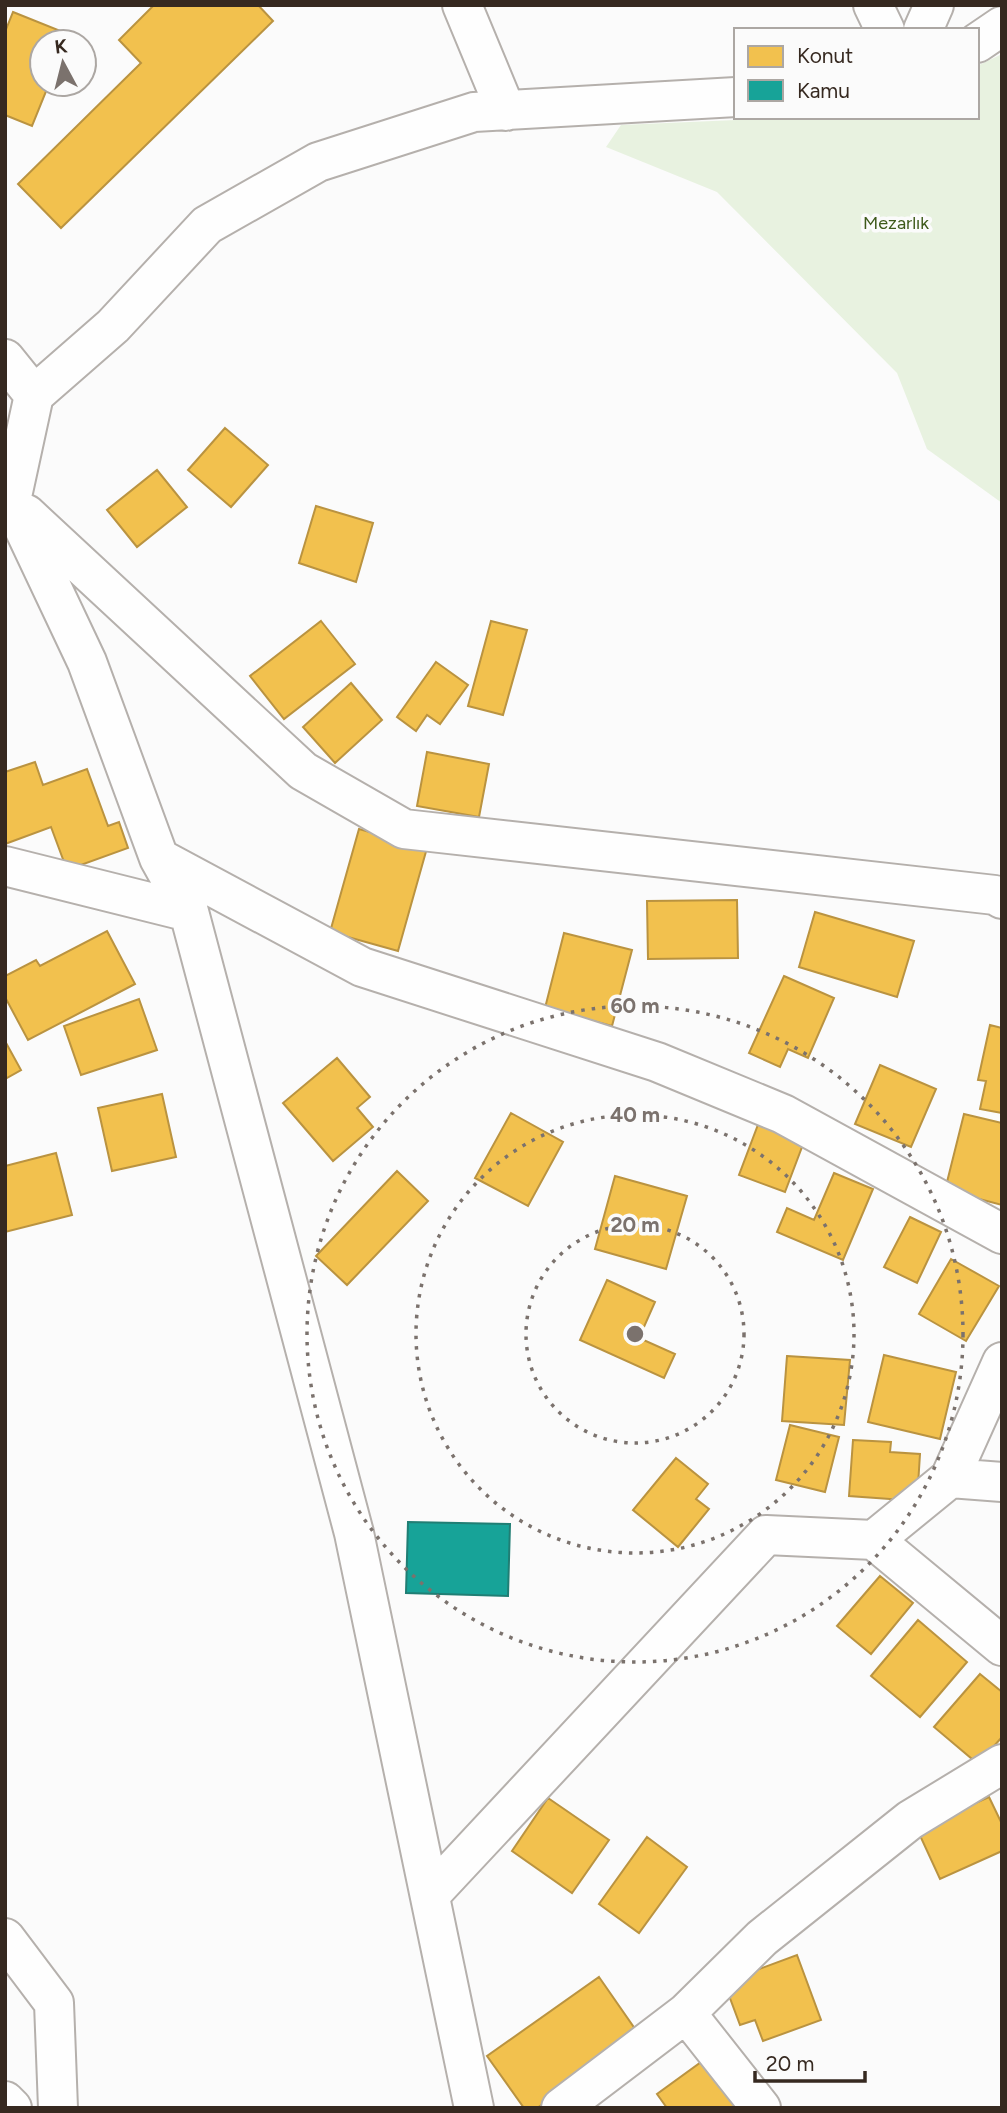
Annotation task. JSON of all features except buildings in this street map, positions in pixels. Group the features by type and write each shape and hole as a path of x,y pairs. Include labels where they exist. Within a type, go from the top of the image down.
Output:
{"street":[{"path":"462,5 506,111"},
{"path":"873,5 884,28"},
{"path":"924,28 934,5"},
{"path":"979,42 1002,26"},
{"path":"474,2108 354,1533 189,912 159,859 88,662 7,501 34,395 113,327 207,225 318,162 474,112 734,96"},
{"path":"5,359 34,395"},
{"path":"7,501 303,771 404,829 995,895 1002,899"},
{"path":"159,859 362,967 656,1062 783,1114 1002,1234"},
{"path":"5,866 189,912"},
{"path":"874,1540 950,1478 1002,1363"},
{"path":"950,1478 1002,1482"},
{"path":"430,1895 766,1535 874,1540 1002,1646"},
{"path":"561,2108 687,2013 762,1938 900,1829 1002,1764"},
{"path":"5,1938 54,2003 58,2108"},
{"path":"687,2013 761,2108"},
{"path":"5,2101 12,2108"}],"green space":[{"name":"Mezarlık","path":"1002,54 1002,503 927,449 897,373 717,192 606,147 621,125 758,119 979,119 979,65"}]}
